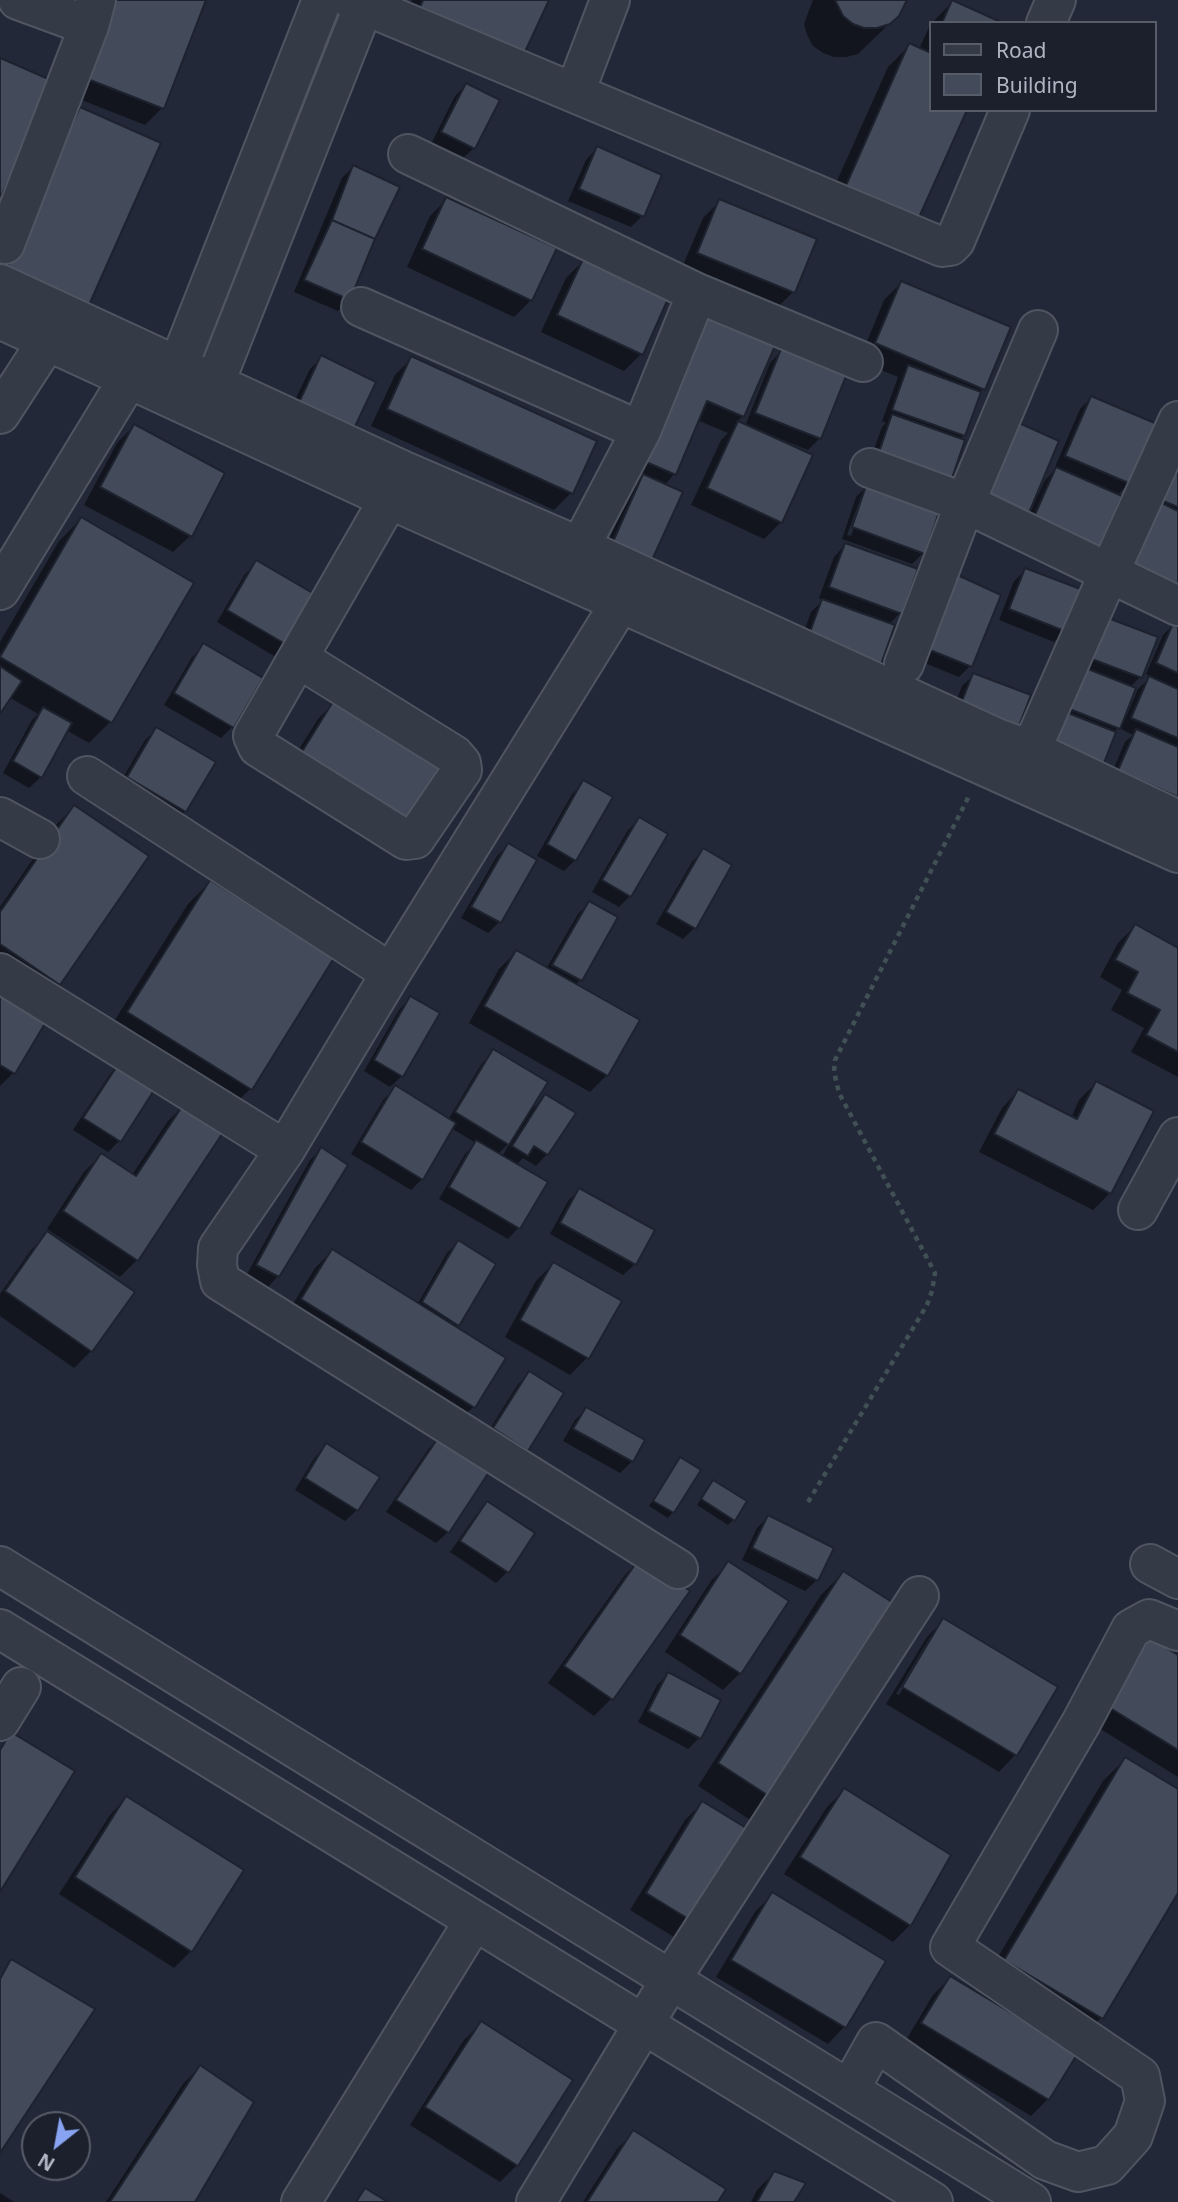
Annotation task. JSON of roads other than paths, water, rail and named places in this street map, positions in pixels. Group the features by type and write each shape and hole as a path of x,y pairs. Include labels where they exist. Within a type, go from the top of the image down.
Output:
{"street":[{"path":"5,244 92,13 18,0"},
{"path":"172,381 322,0"},
{"path":"575,92 610,0"},
{"path":"1047,21 1056,0"},
{"path":"209,397 359,2 942,247 950,246 955,241 1009,112"},
{"path":"408,154 697,293 863,362"},
{"path":"0,284 172,381 404,471 580,547 999,738 1031,750 1178,820"},
{"path":"580,547 641,431 697,293"},
{"path":"361,306 641,431"},
{"path":"0,318 129,378 172,381"},
{"path":"904,664 965,503 1038,330"},
{"path":"0,414 48,341"},
{"path":"0,590 129,378"},
{"path":"209,397 388,499 1178,853"},
{"path":"1031,750 1178,421"},
{"path":"870,468 965,503 1178,606"},
{"path":"298,658 454,755 461,763 462,770 415,839 406,840 254,743 253,736 388,499"},
{"path":"621,602 391,973 285,1150 218,1248 217,1265 220,1281 678,1569"},
{"path":"87,776 391,973"},
{"path":"0,817 40,839"},
{"path":"0,973 285,1150"},
{"path":"1138,1210 1178,1137"},
{"path":"0,1566 1031,2202"},
{"path":"536,2202 642,2024 919,1596"},
{"path":"849,2090 876,2042 1045,2160 1078,2172 1107,2165 1133,2136 1145,2101 1140,2076 950,1947 1081,1723 1131,1629 1149,1619 1178,1631"},
{"path":"0,1629 933,2202"},
{"path":"0,1721 21,1687"},
{"path":"301,2202 474,1920"}]}
